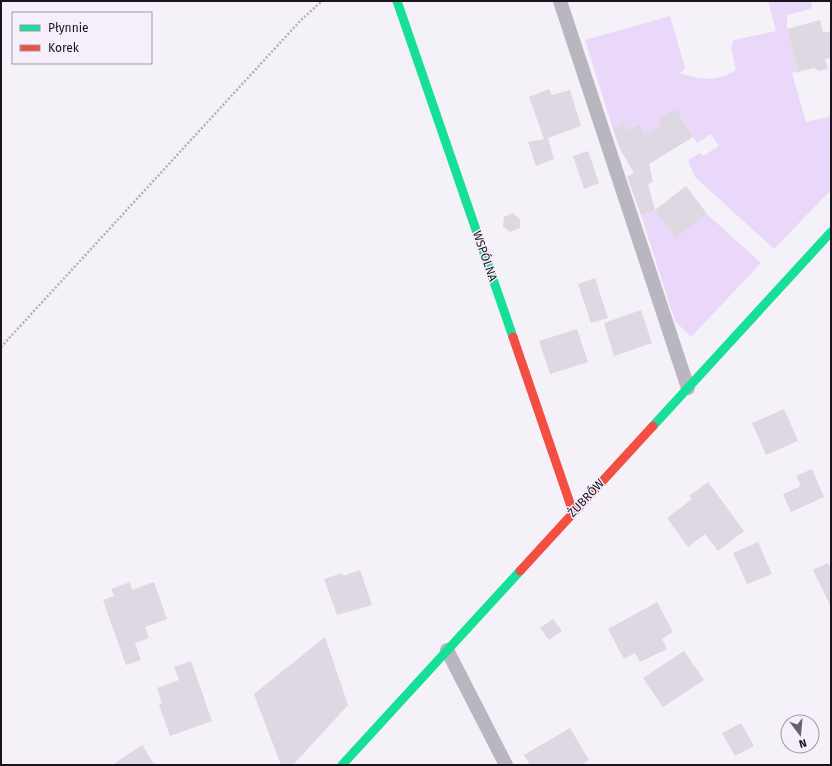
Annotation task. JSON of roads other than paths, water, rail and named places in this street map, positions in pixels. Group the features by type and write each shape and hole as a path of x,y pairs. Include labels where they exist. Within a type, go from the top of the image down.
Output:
{"main road":[{"name":"WSPÓLNA","path":"396,1 573,512"},
{"name":"ŻUBRÓW","path":"342,765 831,232"}],"lane":[{"path":"560,1 688,388"},
{"path":"447,650 506,765"}]}
